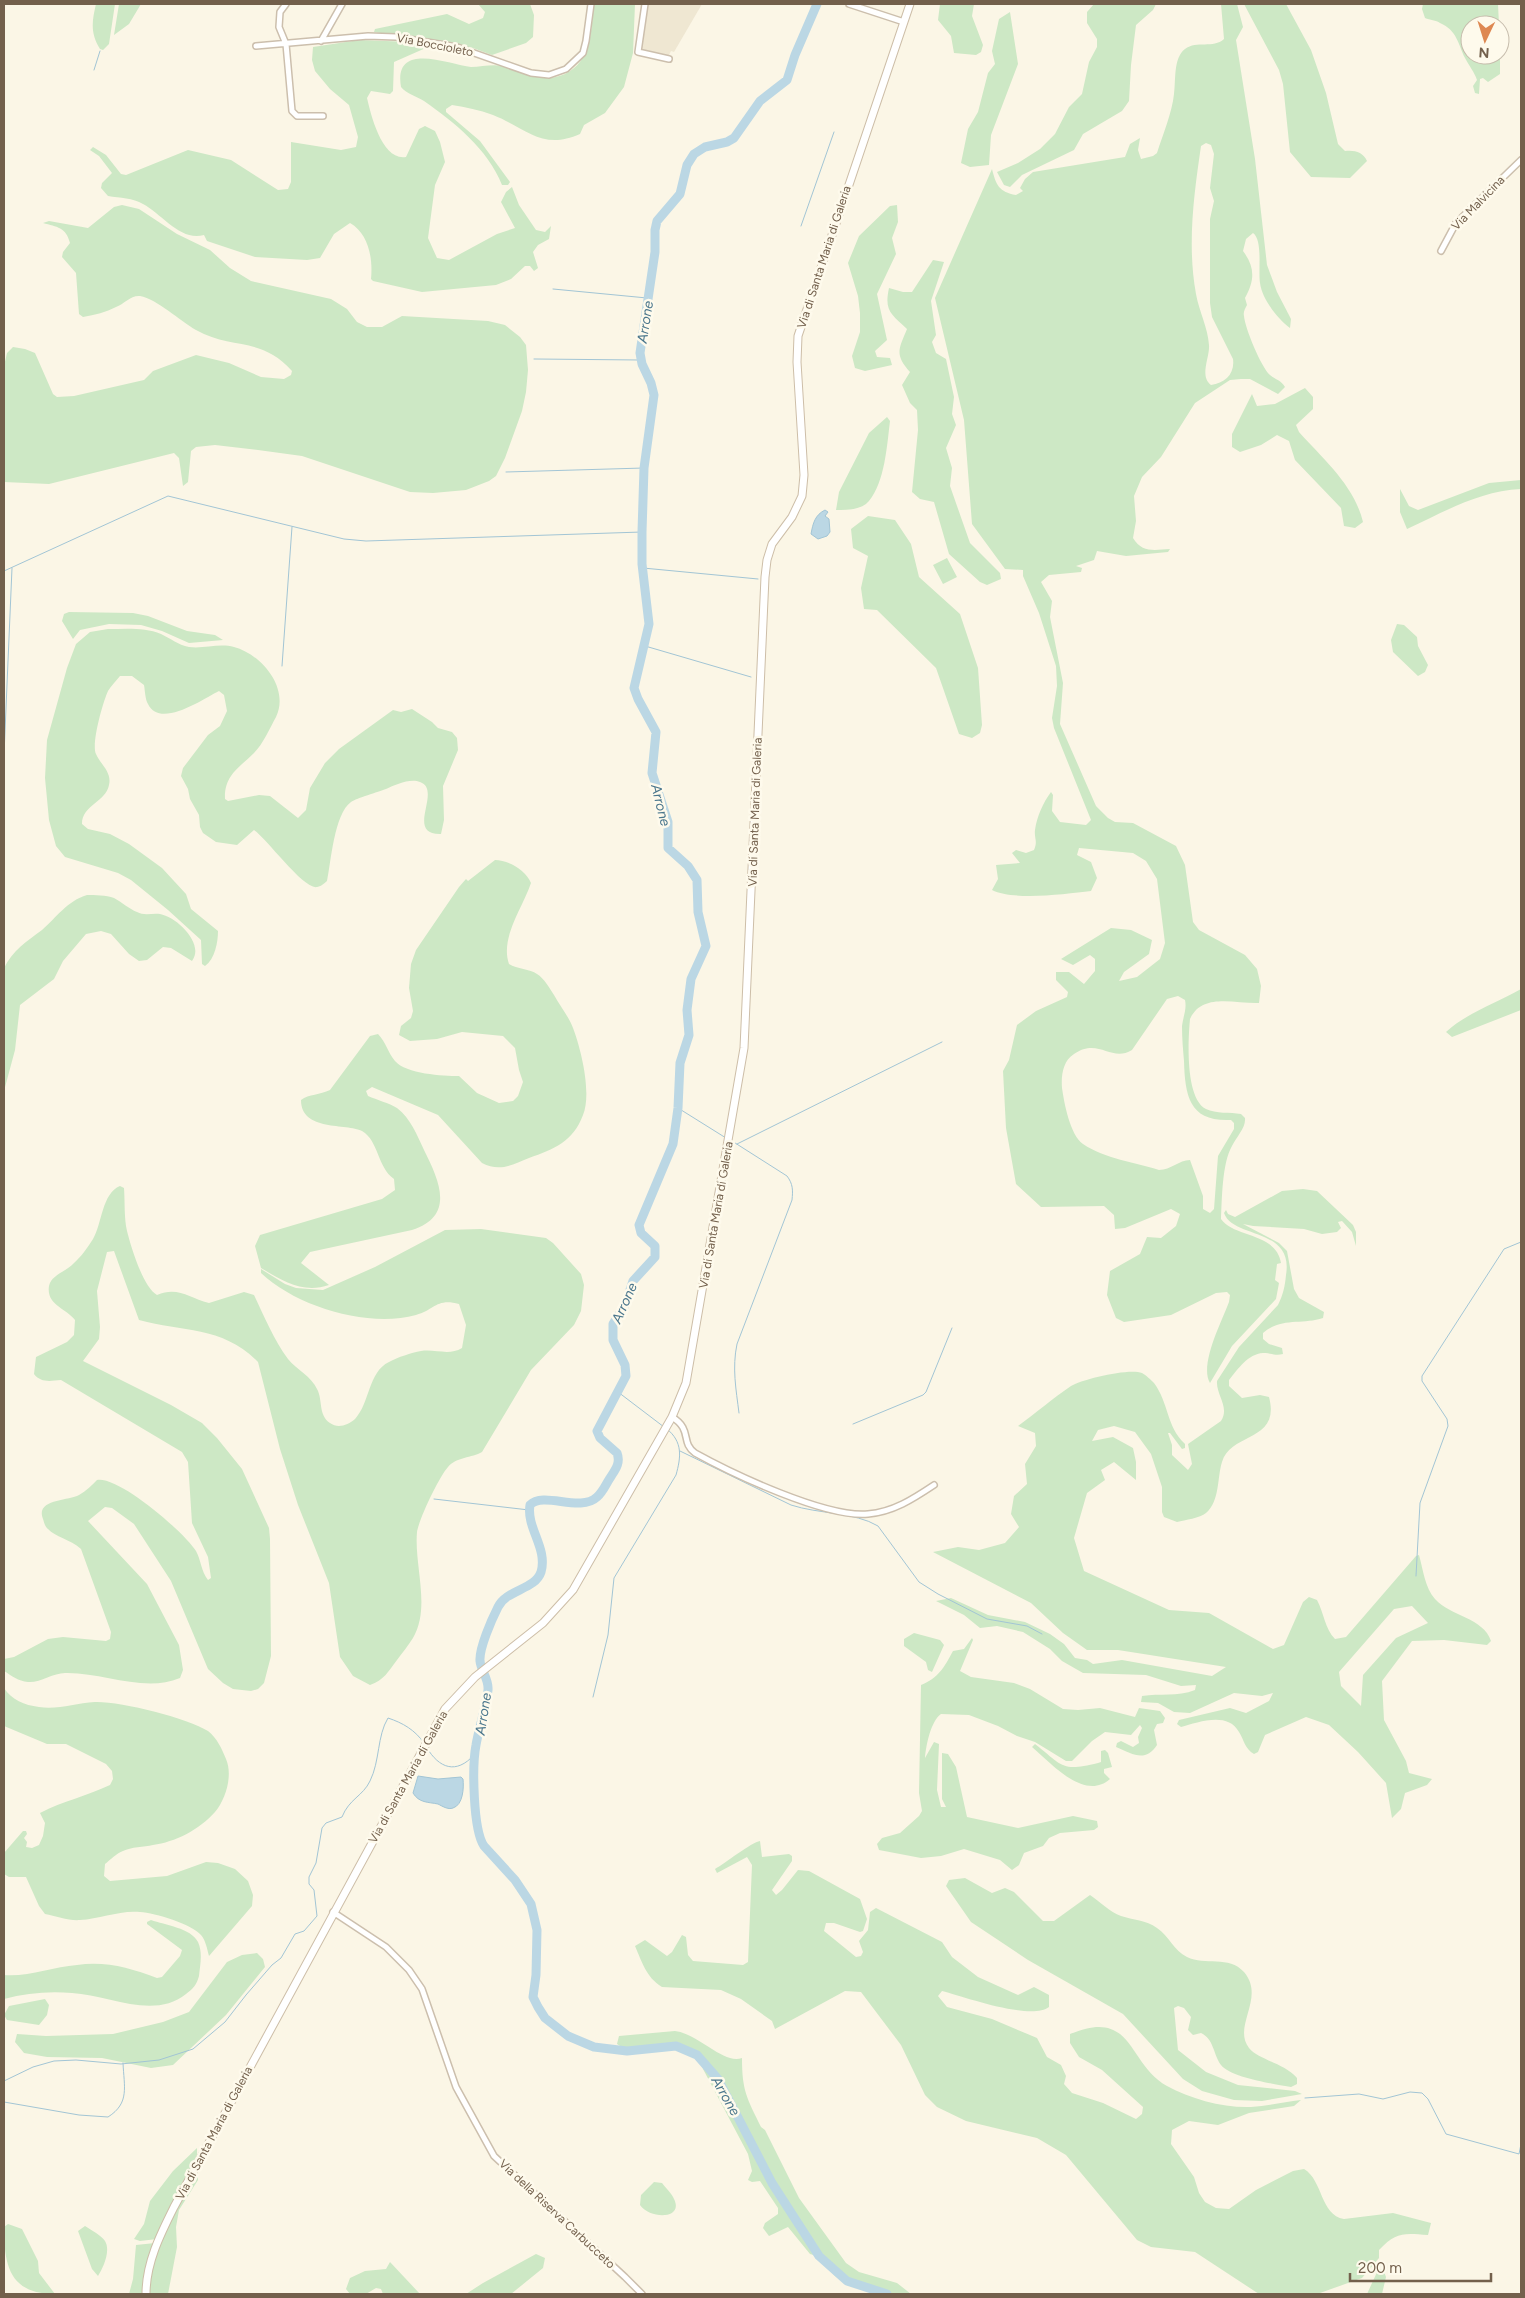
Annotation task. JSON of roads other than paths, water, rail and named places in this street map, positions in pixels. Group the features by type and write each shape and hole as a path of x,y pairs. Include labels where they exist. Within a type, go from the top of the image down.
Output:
{"street":[{"path":"286,4 280,12 279,27 286,44 292,111 297,116 323,116"},
{"path":"321,41 342,4"},
{"name":"Via Boccioleto","path":"256,46 368,36 428,42 476,52 532,73 549,76 566,69 582,54 586,42 591,4"},
{"path":"645,4 638,52 669,59"},
{"path":"849,4 904,22"},
{"name":"Via di Santa Maria di Galeria","path":"146,2294 147,2272 151,2258 174,2207 333,1912 446,1709 475,1677 543,1623 573,1590 668,1424 686,1383 744,1048 765,577 767,560 772,544 792,517 802,496 804,475 796,362 798,336 910,4"},
{"name":"Via Malvicina","path":"1441,251 1458,221 1521,160"},
{"path":"668,1424 684,1428 688,1445 695,1453 771,1488 820,1507 855,1514 871,1514 904,1504 934,1485"},
{"name":"Via della Riserva Carbucceto","path":"333,1912 386,1947 409,1970 422,1988 456,2088 494,2156 625,2276 642,2294"}],"water":[{"path":"825,510 828,512 825,516 829,519 830,532 827,536 818,539 811,534 815,520"},
{"path":"418,1776 438,1779 461,1777 463,1779 463,1787 461,1800 453,1808 445,1808 438,1804 418,1799 413,1793"}],"waterway":[{"name":"Arrone","path":"817,4 795,55 787,80 760,101 734,138 727,142 705,147 694,154 687,165 680,194 657,221 655,230 655,252 640,353 642,364 651,383 654,395 644,468 642,532 642,564 649,624 634,688 656,732 652,773 668,822 668,848 688,866 697,880 698,912 706,946 691,979 687,1010 689,1035 680,1063 678,1108 673,1144 639,1225 641,1233 655,1246 655,1257 633,1281 625,1305 613,1324 613,1340 625,1365 626,1376 597,1431 600,1438 617,1453 618,1463 601,1493 590,1501 572,1503 544,1500 536,1501 530,1505 531,1522 542,1555 541,1572 533,1583 502,1601 495,1612 484,1641 480,1661 488,1690 476,1745 474,1782 480,1838 484,1846 515,1880 531,1904 537,1930 536,1975 533,1997 545,2018 568,2036 594,2047 627,2051 676,2046 697,2055 718,2079 772,2183 819,2256 847,2281 887,2294"},
{"path":"94,70 100,51"},
{"path":"801,226 834,132"},
{"path":"553,289 647,298"},
{"path":"534,359 640,360"},
{"path":"506,472 644,468"},
{"path":"4,571 168,496 344,539 366,541 642,532"},
{"path":"282,666 292,527"},
{"path":"4,755 12,568"},
{"path":"643,568 758,579"},
{"path":"645,646 751,677"},
{"path":"737,1144 942,1042"},
{"path":"678,1108 726,1138"},
{"path":"732,1141 787,1176 792,1190 792,1200 737,1344 735,1370 739,1413"},
{"path":"1416,1576 1420,1503 1448,1426 1447,1419 1422,1381 1422,1376 1504,1249 1521,1242"},
{"path":"853,1424 923,1395 926,1392 952,1328"},
{"path":"618,1392 664,1427"},
{"path":"593,1697 608,1635 614,1578 676,1475 680,1456 679,1450 676,1439 667,1429"},
{"path":"680,1451 791,1505 869,1521 878,1526 919,1582 987,1619 1027,1626 1042,1634"},
{"path":"434,1499 529,1510"},
{"path":"4,2081 33,2067 54,2061 76,2060 121,2064 159,2060 193,2049 225,2022 272,1965 281,1958 295,1934 304,1931 317,1916 314,1890 309,1884 309,1877 316,1863 322,1828 326,1823 342,1817 348,1806 367,1786 373,1773 384,1725 388,1718 399,1722 417,1734 424,1743"},
{"path":"427,1748 442,1764 454,1767 461,1765 474,1755"},
{"path":"4,2102 79,2115 108,2117 115,2112 123,2100 123,2063"},
{"path":"1305,2098 1359,2094 1383,2099 1410,2092 1422,2093 1428,2099 1446,2134 1519,2154 1521,2144"}]}
